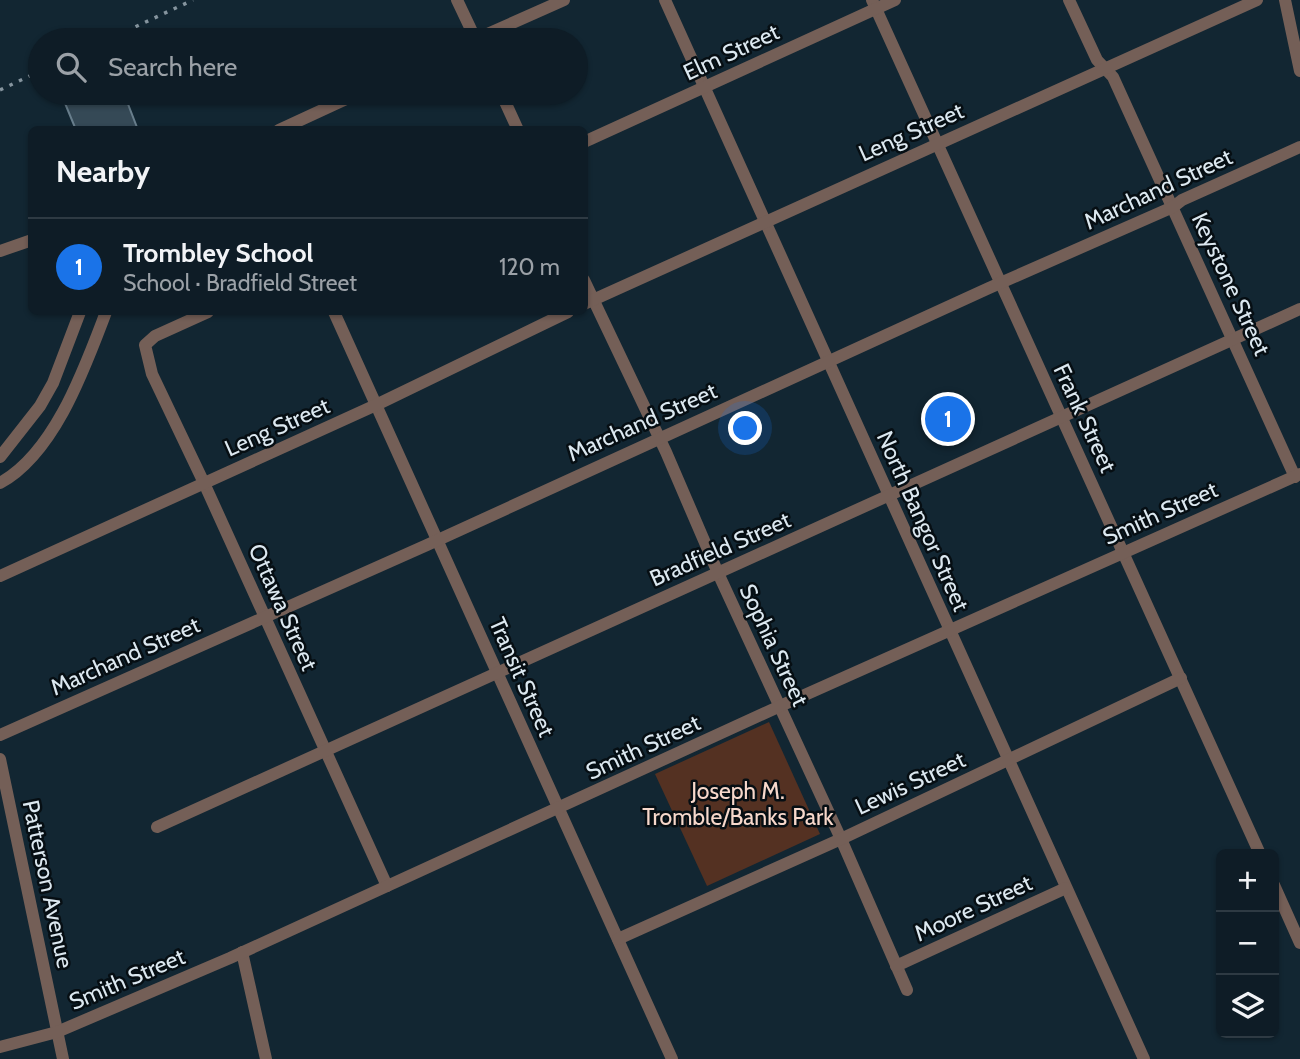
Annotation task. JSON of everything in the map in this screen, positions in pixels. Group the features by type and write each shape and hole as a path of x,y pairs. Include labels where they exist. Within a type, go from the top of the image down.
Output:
{"street":[{"path":"457,0 470,28"},
{"path":"502,28 564,0"},
{"name":"North Bangor Street","path":"665,0 1144,1059"},
{"name":"Elm Street","path":"588,140 705,87 874,4 895,0"},
{"name":"Keystone Street","path":"1069,0 1097,60 1113,77 1298,476"},
{"name":"Leng Street","path":"589,301 1256,0"},
{"path":"1284,0 1300,71"},
{"name":"Frank Street","path":"874,4 1258,849"},
{"path":"288,126 333,105"},
{"path":"507,105 516,126"},
{"name":"Marchand Street","path":"0,735 1173,207 1182,200 1300,147"},
{"path":"0,251 28,241"},
{"name":"Sophia Street","path":"589,301 658,438 841,839 906,990"},
{"name":"Bradfield Street","path":"157,827 1300,309"},
{"path":"0,457 40,407 53,383 79,315"},
{"path":"0,484 12,477 60,417 80,379 105,315"},
{"name":"Ottawa Street","path":"201,315 155,336 145,345 152,374 204,482 387,886"},
{"name":"Transit Street","path":"335,315 672,1059"},
{"name":"Leng Street","path":"0,576 376,405 562,315"},
{"name":"Smith Street","path":"0,1047 57,1032 242,952 780,707 1298,476"},
{"name":"Lewis Street","path":"618,939 841,839 1181,678"},
{"name":"Patterson Avenue","path":"0,759 63,1059"},
{"name":"Moore Street","path":"896,966 1066,888"},
{"path":"1279,896 1300,943"},
{"path":"242,952 266,1059"}],"green space":[{"name":"Joseph M. Tromble/Banks Park","path":"769,722 820,834 707,886 655,774"}],"building":[{"path":"66,105 128,105 136,126 74,126"}],"railway":[{"path":"133,28 193,0"},
{"path":"0,90 28,77"}],"place":[{"name":"Trombley School","path":"948,419"}]}
